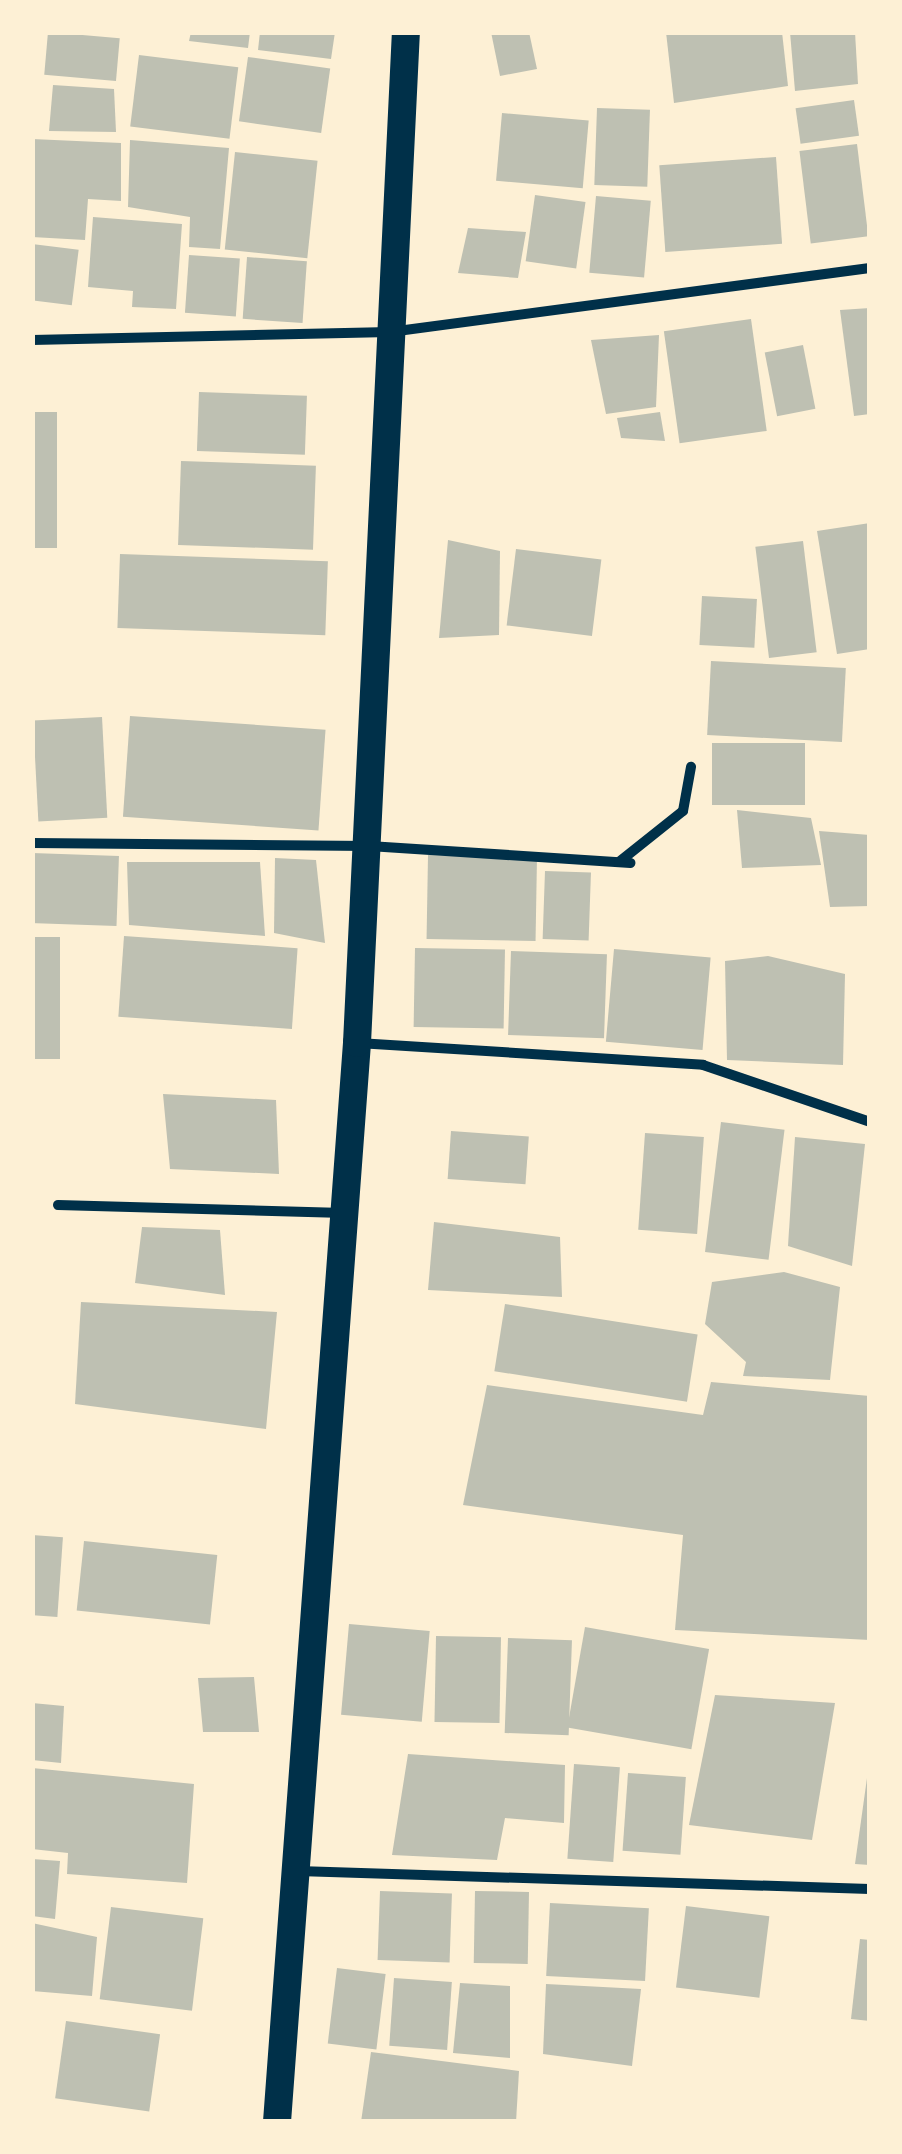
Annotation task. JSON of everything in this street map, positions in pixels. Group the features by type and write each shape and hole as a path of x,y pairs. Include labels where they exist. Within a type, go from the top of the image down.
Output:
{"highway":[{"path":"276,2122 298,1871 369,846 406,32"}],"street":[{"path":"32,340 390,332 870,268"},
{"path":"32,843 369,846 624,863 683,811 690,768"},
{"path":"356,1043 703,1065 870,1122"},
{"path":"58,1204 345,1213"},
{"path":"298,1871 870,1889"}],"building":[{"path":"48,32 120,38 116,81 44,75"},
{"path":"191,32 250,32 248,48 189,41"},
{"path":"260,32 335,32 331,59 258,50"},
{"path":"491,32 529,32 537,69 500,76"},
{"path":"666,32 782,32 788,86 674,103"},
{"path":"790,32 855,32 858,84 795,91"},
{"path":"139,55 238,67 229,139 130,126"},
{"path":"248,57 330,69 321,133 239,121"},
{"path":"53,85 114,89 116,132 49,131"},
{"path":"854,100 859,136 801,144 796,108"},
{"path":"597,108 650,110 647,187 594,185"},
{"path":"502,113 589,121 583,188 496,181"},
{"path":"32,139 121,143 121,201 88,199 85,240 32,237"},
{"path":"130,140 229,148 220,249 189,247 190,217 128,207"},
{"path":"857,144 868,236 811,243 799,151"},
{"path":"235,152 318,161 307,258 225,249"},
{"path":"776,157 782,244 665,252 659,165"},
{"path":"535,195 586,202 576,268 526,261"},
{"path":"596,196 651,201 644,278 589,273"},
{"path":"93,217 182,224 176,309 132,307 133,291 88,287"},
{"path":"468,228 526,232 518,278 458,273"},
{"path":"32,244 79,250 72,305 32,300"},
{"path":"189,255 240,259 236,316 185,313"},
{"path":"247,257 307,261 303,323 243,319"},
{"path":"870,308 870,414 854,416 840,310"},
{"path":"751,319 767,431 680,443 664,331"},
{"path":"659,335 656,407 606,414 591,340"},
{"path":"803,345 815,409 777,416 765,352"},
{"path":"199,392 307,396 305,455 197,451"},
{"path":"32,412 57,412 57,548 32,548"},
{"path":"660,412 665,441 621,438 617,418"},
{"path":"181,461 316,466 313,550 178,545"},
{"path":"870,523 870,649 837,654 817,531"},
{"path":"448,540 500,551 499,635 439,638"},
{"path":"803,541 817,652 769,658 755,547"},
{"path":"516,549 601,559 592,636 507,625"},
{"path":"120,554 328,561 325,635 117,628"},
{"path":"702,596 757,599 754,648 699,645"},
{"path":"711,661 846,668 842,742 707,735"},
{"path":"130,716 326,730 318,830 123,817"},
{"path":"102,717 107,818 38,821 33,721"},
{"path":"712,743 805,743 805,805 712,805"},
{"path":"737,810 811,818 821,865 742,868"},
{"path":"819,831 870,835 870,906 830,907"},
{"path":"32,853 119,856 117,926 32,923"},
{"path":"428,855 537,857 536,941 427,939"},
{"path":"275,858 316,860 325,943 274,933"},
{"path":"127,862 260,862 265,936 129,925"},
{"path":"545,871 591,873 589,941 543,939"},
{"path":"124,936 298,948 292,1029 118,1017"},
{"path":"32,937 60,937 60,1059 32,1059"},
{"path":"415,948 505,950 504,1029 414,1027"},
{"path":"614,949 711,957 703,1050 606,1042"},
{"path":"511,951 607,954 604,1038 508,1035"},
{"path":"768,956 845,974 843,1065 727,1060 725,961"},
{"path":"163,1094 276,1100 279,1174 170,1169"},
{"path":"721,1122 785,1130 769,1260 705,1252"},
{"path":"451,1131 529,1136 525,1184 448,1179"},
{"path":"645,1133 704,1137 697,1234 638,1230"},
{"path":"795,1137 865,1144 852,1266 788,1246"},
{"path":"434,1222 560,1237 562,1297 428,1290"},
{"path":"142,1227 220,1230 225,1295 135,1283"},
{"path":"784,1272 840,1287 830,1380 743,1376 746,1362 705,1324 712,1282"},
{"path":"81,1302 277,1312 266,1429 75,1404"},
{"path":"505,1304 698,1335 687,1402 494,1371"},
{"path":"711,1382 870,1396 870,1640 675,1630 683,1535 463,1505 487,1385 703,1415"},
{"path":"32,1535 63,1537 57,1617 32,1615"},
{"path":"84,1541 217,1555 210,1625 77,1611"},
{"path":"349,1624 430,1631 422,1722 341,1715"},
{"path":"585,1627 709,1649 691,1749 567,1727"},
{"path":"436,1636 501,1637 499,1723 434,1722"},
{"path":"508,1638 572,1640 569,1735 505,1733"},
{"path":"254,1677 259,1732 203,1732 198,1678"},
{"path":"715,1695 835,1703 812,1840 689,1825"},
{"path":"32,1703 64,1706 61,1763 32,1760"},
{"path":"408,1754 565,1765 564,1823 505,1818 497,1860 392,1855"},
{"path":"574,1764 620,1767 613,1862 567,1859"},
{"path":"32,1768 194,1784 187,1883 67,1874 68,1853 32,1849"},
{"path":"628,1773 686,1777 680,1855 623,1851"},
{"path":"867,1778 870,1779 870,1865 855,1864"},
{"path":"32,1859 60,1861 55,1919 32,1916"},
{"path":"380,1891 452,1894 450,1962 378,1960"},
{"path":"475,1891 529,1892 528,1964 474,1963"},
{"path":"550,1903 649,1908 645,1981 546,1976"},
{"path":"686,1906 769,1916 759,1998 676,1987"},
{"path":"111,1907 203,1918 192,2011 100,1999"},
{"path":"32,1923 97,1937 92,1996 32,1991"},
{"path":"860,1939 870,1940 870,2021 851,2019"},
{"path":"337,1968 386,1974 376,2049 328,2043"},
{"path":"394,1978 452,1982 447,2050 389,2046"},
{"path":"460,1983 510,1986 510,2058 453,2053"},
{"path":"546,1984 641,1989 632,2066 543,2054"},
{"path":"66,2021 160,2034 149,2111 55,2098"},
{"path":"371,2052 519,2071 516,2122 361,2122"}]}
